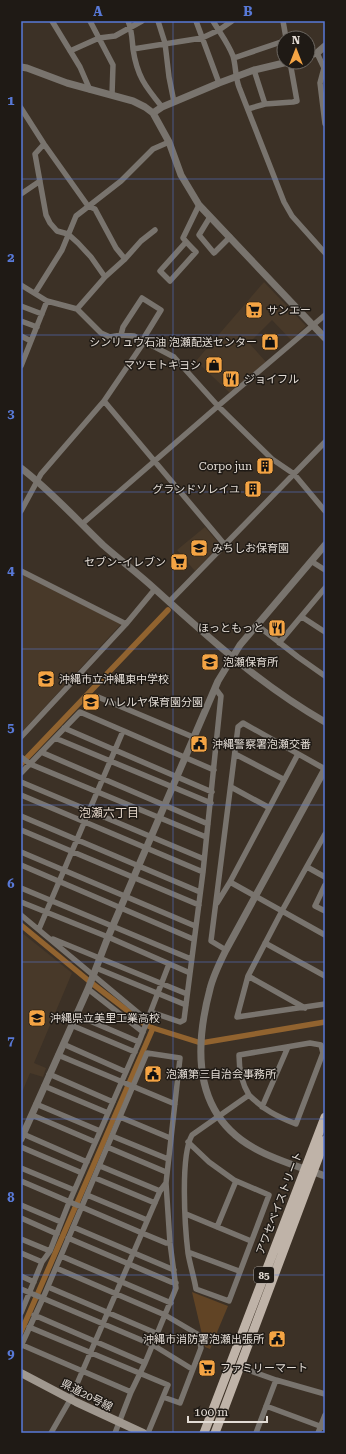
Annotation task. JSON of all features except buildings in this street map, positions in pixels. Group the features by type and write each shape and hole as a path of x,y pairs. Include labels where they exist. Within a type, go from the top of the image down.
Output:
{"main road":[{"name":"アワセベイストリート","path":"215,1433 240,1367 309,1170 325,1117"},
{"name":"アワセベイストリート","path":"204,1433 309,1170 325,1140"},
{"name":"県道20号線","path":"21,1373 70,1400 143,1433"}],"street":[{"path":"52,21 80,67 90,90"},
{"path":"90,21 113,65 112,95"},
{"path":"128,21 131,28 133,49 138,70 143,82 162,107"},
{"path":"70,51 99,38 115,36 142,21"},
{"path":"158,21 165,43 174,102"},
{"path":"196,21 219,83"},
{"path":"213,21 234,58 235,77 284,202 292,216 325,254"},
{"path":"133,49 202,38 219,30 232,21"},
{"path":"234,58 276,44"},
{"path":"325,46 317,53 325,68 320,83 325,124"},
{"path":"153,114 162,107 219,83 254,70 276,65"},
{"path":"21,67 90,90 133,101 145,107 153,114 169,142 181,176 200,205 325,338"},
{"path":"254,70 265,104"},
{"path":"248,109 265,104 293,102 297,100 291,70"},
{"path":"21,108 44,144 88,206 95,209 116,248 125,259"},
{"path":"35,293 62,250 76,216 121,181 153,149 169,142"},
{"path":"44,144 35,154 46,215 50,223 57,231 68,234 78,243 91,257 105,277"},
{"path":"21,194 40,181"},
{"path":"186,242 160,271 170,281 196,252 183,238 200,205"},
{"path":"210,217 199,235 214,253 230,237"},
{"path":"77,309 105,277 125,259 141,240 155,230"},
{"path":"21,285 47,301 77,309 100,333 110,337 121,335 134,336 174,358 218,406 272,459 294,474 325,511"},
{"path":"21,511 37,480 104,401 142,345 151,325 161,310 142,298 123,327 121,335"},
{"path":"21,366 24,352 31,341 47,301"},
{"path":"21,306 42,314"},
{"path":"82,524 325,315"},
{"path":"21,321 37,327"},
{"path":"21,336 31,341"},
{"path":"104,401 224,545"},
{"path":"169,602 325,442"},
{"path":"21,468 37,480 104,546 232,657 295,705 325,722"},
{"path":"87,1162 22,1137 88,989 108,937 215,688 232,657 325,544"},
{"path":"311,561 325,570"},
{"path":"21,571 126,624"},
{"path":"279,643 325,588"},
{"path":"21,737 126,624 155,589"},
{"path":"302,616 325,632"},
{"path":"257,625 325,676"},
{"path":"151,1012 180,1022 184,1020 211,803 221,696 215,688"},
{"path":"98,697 193,737"},
{"path":"21,773 80,712 214,770"},
{"path":"226,950 211,941 238,727 243,723 325,769 226,950 210,988 202,1029 200,1063 206,1093 218,1116 233,1133 254,1148 325,1176"},
{"path":"64,728 212,792"},
{"path":"39,929 123,731"},
{"path":"54,738 211,803"},
{"path":"41,752 208,824"},
{"path":"235,754 284,779"},
{"path":"215,905 230,882 268,807 298,754"},
{"path":"21,757 30,764 206,837"},
{"path":"21,782 89,812 204,859"},
{"path":"231,788 268,807"},
{"path":"21,795 84,823 203,872"},
{"path":"21,816 200,892"},
{"path":"21,830 198,905"},
{"path":"324,837 264,943 248,976 237,1017 325,1004"},
{"path":"21,852 195,926"},
{"path":"21,865 193,939"},
{"path":"307,867 325,877"},
{"path":"230,882 325,935"},
{"path":"325,885 316,906 325,911"},
{"path":"21,888 191,959"},
{"path":"21,902 108,937 190,973"},
{"path":"21,915 148,1020"},
{"path":"49,937 101,957 187,994"},
{"path":"264,943 325,976"},
{"path":"21,1311 42,1262 50,1251 74,1190 135,1052 170,964"},
{"path":"96,968 186,1005"},
{"path":"248,976 305,1008"},
{"path":"88,989 143,1032"},
{"path":"76,1015 139,1042"},
{"path":"71,1025 135,1052"},
{"path":"310,1043 321,1045 323,1053 296,1124 262,1108 249,1095 244,1086 239,1070 239,1055 310,1043"},
{"path":"63,1044 126,1072"},
{"path":"262,1108 288,1046"},
{"path":"115,1433 158,1334 176,1288 170,1243 166,1172 180,1058 147,1053 95,1178 21,1346 132,1392"},
{"path":"58,1055 133,1088 175,1104"},
{"path":"49,1074 113,1102"},
{"path":"44,1086 108,1113"},
{"path":"188,1142 210,1162 236,1181 269,1195 239,1271 229,1301 196,1289 188,1252 185,1167 188,1142 192,1135 249,1095"},
{"path":"36,1104 100,1131"},
{"path":"32,1115 96,1142"},
{"path":"120,1117 170,1138"},
{"path":"112,1136 168,1159"},
{"path":"21,1147 82,1173"},
{"path":"107,1148 166,1172"},
{"path":"100,1166 160,1191"},
{"path":"21,1168 74,1190"},
{"path":"95,1178 155,1203"},
{"path":"217,1227 236,1181"},
{"path":"21,1182 166,1243 170,1243"},
{"path":"51,1433 70,1400 147,1220 160,1191 166,1184"},
{"path":"87,1195 147,1220"},
{"path":"21,1205 61,1222"},
{"path":"186,1214 251,1240"},
{"path":"21,1218 57,1234"},
{"path":"73,1227 174,1270"},
{"path":"68,1238 176,1283"},
{"path":"21,1239 50,1251"},
{"path":"188,1252 239,1271"},
{"path":"21,1253 42,1262"},
{"path":"61,1256 171,1303"},
{"path":"56,1268 165,1315 199,1335 201,1348 180,1403 163,1397"},
{"path":"21,1276 34,1282"},
{"path":"48,1287 158,1334"},
{"path":"21,1289 153,1345 192,1370"},
{"path":"34,1315 145,1363"},
{"path":"29,1327 168,1385 148,1433"},
{"path":"240,1367 276,1380 325,1394"},
{"path":"257,1433 256,1432 276,1380"},
{"path":"266,1406 323,1427"},
{"path":"318,1433 323,1427 325,1415"}],"shaded area":[{"path":"264,282 306,326 291,340 272,320 249,343 266,362 230,393 196,361"},
{"name":"みちしお保育園","path":"205,527 220,545 195,571 177,550"},
{"name":"沖縄市立沖縄東中学校","path":"21,574 121,624 21,733"},
{"name":"沖縄県立美里工業高校","path":"21,932 72,973 34,1063 46,1068 43,1077 30,1073 21,1095"},
{"path":"192,1292 228,1306 210,1349 205,1347"}],"waterway":[{"path":"21,764 168,610"},
{"path":"21,925 89,981 146,1025 153,1028 201,1043 325,1022"},
{"path":"21,1332 153,1028"}],"place":[{"name":"サンエー","path":"254,310"},
{"name":"シンリュウ石油 泡瀬配送センター","path":"270,342"},
{"name":"マツモトキヨシ","path":"214,365"},
{"name":"ジョイフル","path":"231,379"},
{"name":"Corpo jun","path":"265,466"},
{"name":"グランドソレイユ","path":"253,489"},
{"name":"みちしお保育園","path":"199,548"},
{"name":"セブン-イレブン","path":"179,562"},
{"name":"ほっともっと","path":"277,628"},
{"name":"泡瀬保育所","path":"210,662"},
{"name":"沖縄市立沖縄東中学校","path":"46,679"},
{"name":"ハレルヤ保育園分園","path":"91,702"},
{"name":"沖縄警察署泡瀬交番","path":"199,744"},
{"name":"沖縄県立美里工業高校","path":"37,1018"},
{"name":"泡瀬第三自治会事務所","path":"153,1074"},
{"name":"沖縄市消防署泡瀬出張所","path":"277,1339"},
{"name":"ファミリーマート","path":"207,1368"}],"district":[{"name":"泡瀬六丁目","path":"109,813"}]}
